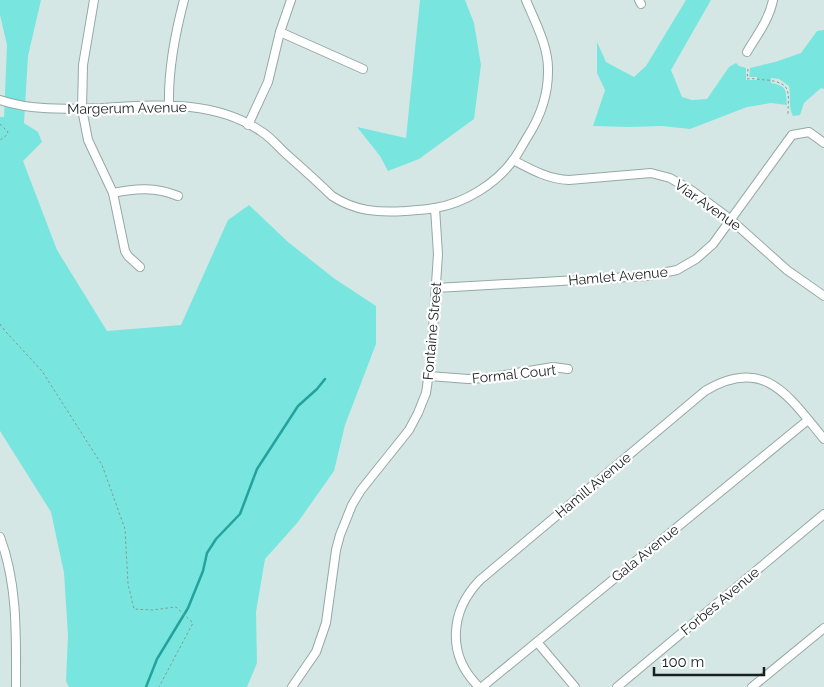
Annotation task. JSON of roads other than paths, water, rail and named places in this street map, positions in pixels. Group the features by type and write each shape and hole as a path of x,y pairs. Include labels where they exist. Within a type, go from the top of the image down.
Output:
{"street":[{"path":"94,0 83,65 82,109 88,140 113,193 125,250 128,256 140,267"},
{"path":"169,105 175,32 184,0"},
{"path":"248,125 268,82 280,32 291,0"},
{"name":"Margerum Avenue","path":"0,100 10,104 38,108 82,109 169,105 203,108 262,132 332,196 344,204 361,210 386,213 435,208 460,201 479,191 498,177 513,160 536,123 544,101 548,72 542,37 526,0"},
{"path":"746,52 766,21 773,0"},
{"path":"280,32 363,70"},
{"name":"Hamlet Avenue","path":"436,288 647,276 677,270 696,259 713,244 792,135 809,132 824,143"},
{"name":"Viar Avenue","path":"513,160 536,173 556,179 569,180 652,173 670,178 691,190 730,219 787,270 824,296"},
{"path":"113,193 136,188 164,190 178,196"},
{"name":"Fontaine Street","path":"292,687 316,652 326,623 336,550 352,505 360,490 409,430 426,393 429,376 438,254 435,208"},
{"name":"Formal Court","path":"429,376 468,379 486,378 553,367 568,369"},
{"name":"Hamill Avenue","path":"480,687 471,679 459,655 456,642 456,628 462,604 470,590 705,391 730,379 747,377 760,379 779,388 794,402 824,439"},
{"name":"Gala Avenue","path":"480,687 808,420"},
{"name":"Forbes Avenue","path":"617,687 824,514"},
{"path":"0,537 8,561 14,594 16,687"},
{"path":"752,687 824,628"},
{"path":"537,642 575,687"}],"waterway":[{"path":"146,687 157,659 188,608 203,571 207,553 216,539 240,514 257,469 298,406 325,379"}]}
